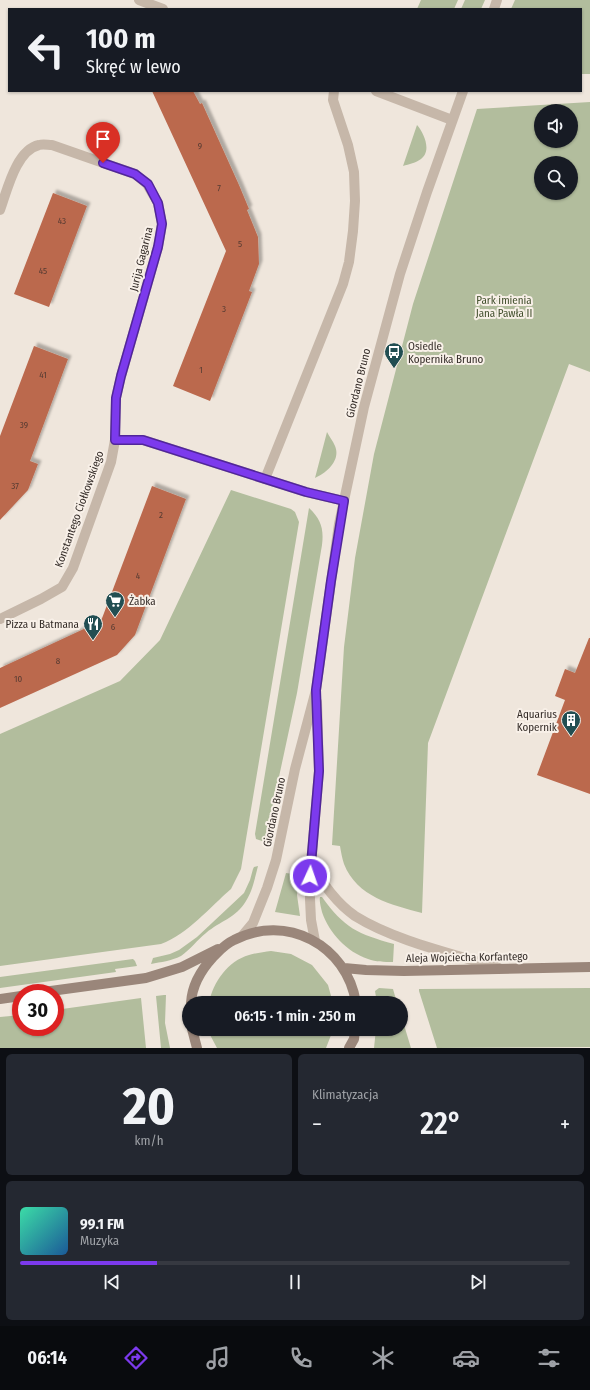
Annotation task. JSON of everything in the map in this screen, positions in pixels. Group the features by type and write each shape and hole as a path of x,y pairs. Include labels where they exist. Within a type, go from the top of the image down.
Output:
{"main road":[{"path":"64,989 146,978 182,967 223,947 243,935 267,930 292,932 316,941 332,953 344,968 355,996"},
{"path":"192,996 203,968 223,947"},
{"name":"Aleja Wojciecha Korfantego","path":"344,968 404,971 590,967"},
{"path":"0,999 12,997"},
{"path":"194,1036 197,1048"},
{"path":"349,1048 354,1036"}],"street":[{"path":"139,0 159,8"},
{"path":"265,479 343,284 349,262 355,201 354,172 348,145 334,100 334,92"},
{"path":"379,92 452,120"},
{"name":"Giordano Bruno","path":"243,935 253,923 268,888 316,690 336,547 362,413 389,311 427,192 463,92"},
{"name":"Jurija Gagarina","path":"0,210 16,167 24,153 38,145 52,145 135,174 148,184 158,203 162,224 158,247 117,390 115,440"},
{"path":"115,440 143,440 306,492 344,501"},
{"name":"Konstantego Ciołkowskiego","path":"0,619 41,599 62,586 73,568 111,462 115,440"},
{"name":"Giordano Bruno","path":"316,690 319,771 311,865 310,899 311,920 316,941"},
{"path":"311,865 339,902 354,915 404,939 499,968"}],"green space":[{"path":"421,0 458,0 454,8 417,8"},
{"path":"465,0 485,0 481,8 461,8"},
{"path":"515,0 590,0 590,74 582,74 582,8 511,8"},
{"name":"Park imienia Jana Pawła II","path":"590,102 590,372 569,364 428,743 422,913 388,903 366,892 350,875 344,864 340,846 332,845 344,647 355,558 374,454 413,304 477,109 534,105 534,148 578,148 578,104 558,104"},
{"path":"417,125 426,142 426,151 421,159 403,166"},
{"path":"327,432 335,446 336,456 332,465 324,473 315,478"},
{"path":"231,490 291,509 295,512 299,522 241,869 231,889 198,920 171,940 161,944 0,966 0,734 120,681 160,640"},
{"path":"309,508 319,520 321,525 322,545 297,693 265,842 256,839 255,834"},
{"path":"258,866 254,884 246,901 238,911 211,929 181,956 151,964 153,958 179,950 197,937 244,893 254,867"},
{"path":"286,873 299,875 297,895 300,916 275,912"},
{"path":"320,897 322,897 337,916 345,923 361,933 394,944 393,962 371,960 360,956 346,947 334,934 325,920 322,912"},
{"path":"271,951 291,954 312,965 328,985 331,996 211,996 218,980 228,967 241,958 257,953"},
{"path":"133,959 137,966 115,969 116,972 29,984 12,984 12,986 0,988 0,977"},
{"path":"379,988 393,989 395,996 376,996 375,991"},
{"path":"590,988 590,1047 437,1048 419,991 419,989"},
{"path":"166,995 165,1023 170,1048 161,1048 156,996"},
{"path":"141,998 146,1048 0,1048 0,1017 12,1016 12,1036 64,1036 64,1009"},
{"path":"211,1036 331,1036 326,1048 217,1048"},
{"path":"375,1036 407,1036 411,1048 374,1048"}],"building":[{"path":"152,92 194,92 200,104 202,103 239,185 258,237 259,264 249,291 252,292 210,401 173,386 226,251"},
{"path":"53,193 87,206 49,307 14,294"},
{"path":"34,346 68,359 30,461 38,464 28,490 0,520 0,436"},
{"path":"152,486 186,499 135,635 117,655 0,708 0,668 101,621"},
{"name":"Aquarius Kopernik","path":"589,638 590,794 537,775 565,700 555,696 565,669 575,673"}],"place":[{"name":"Osiedle Kopernika Bruno","path":"394,369"},
{"name":"Żabka","path":"115,618"},
{"name":"Pizza u Batmana","path":"93,641"},
{"name":"Aquarius Kopernik","path":"571,737"}],"route":[{"path":"103,163 135,174 148,184 158,203 162,224 158,247 116,398 115,440 143,440 306,492 344,501 339,524 316,690 319,771 310,876"}]}
